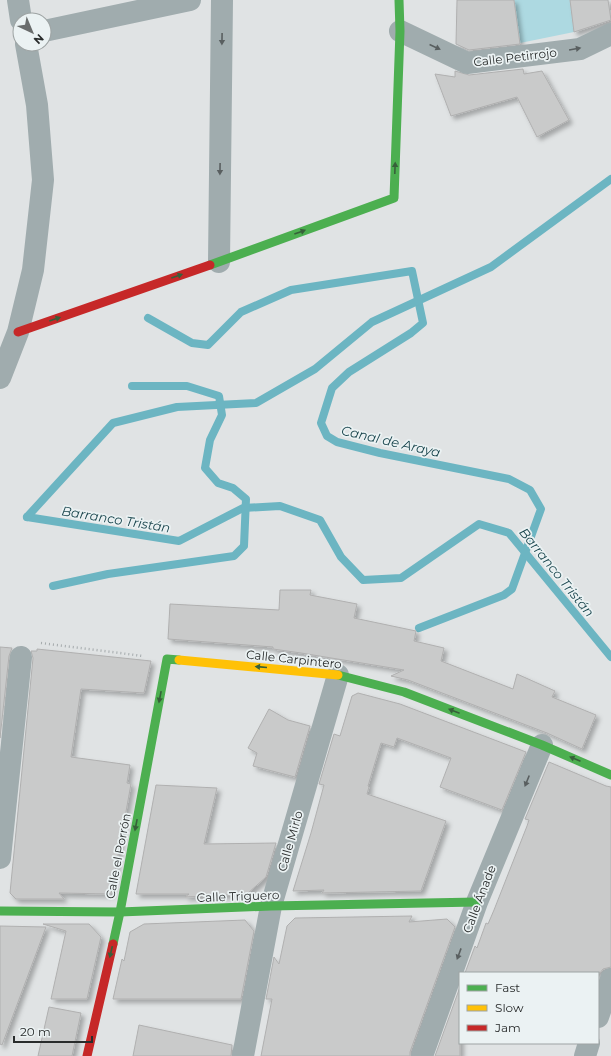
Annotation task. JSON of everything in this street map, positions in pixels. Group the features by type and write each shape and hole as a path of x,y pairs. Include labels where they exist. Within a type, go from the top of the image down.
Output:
{"street":[{"path":"18,0 20,12"},
{"path":"52,29 190,0"},
{"path":"219,262 222,0"},
{"path":"18,332 219,262 394,198 400,31 399,0"},
{"name":"Calle Petirrojo","path":"400,31 467,63 580,48 611,34"},
{"path":"0,378 18,332 34,270 44,180 37,105 27,52"},
{"path":"0,858 21,657"},
{"name":"Calle Carpintero","path":"167,659 338,674 404,692 542,745 611,775"},
{"name":"Calle el Porrón","path":"87,1056 120,912 167,659"},
{"name":"Calle Mirlo","path":"243,1056 271,906 338,674"},
{"name":"Calle Ánade","path":"422,1056 477,902 542,745"},
{"name":"Calle Triguero","path":"0,911 120,912 271,906 477,902"},
{"path":"599,1014 611,979"},
{"path":"585,1056 589,1044"}],"path":[{"path":"21,657 22,641 167,659"}],"shaded area":[{"path":"514,0 570,0 574,32 520,43"}],"building":[{"path":"457,0 514,0 520,44 469,50 456,44"},
{"path":"570,0 608,0 611,20 574,32"},
{"path":"523,69 524,74 542,71 569,120 537,137 517,97 451,116 435,74 455,77 455,71 469,75"},
{"path":"280,590 311,590 310,595 357,604 354,618 416,631 414,641 444,648 441,661 513,689 517,674 555,691 552,697 596,715 582,749 547,733 408,680 391,676 404,670 273,649 273,647 168,639 170,604 279,610"},
{"path":"0,647 12,648 9,656 0,738"},
{"path":"37,649 151,661 144,693 81,689 71,757 130,765 127,783 131,784 111,894 59,893 64,899 16,899 10,893 33,658 31,651 37,651"},
{"path":"358,693 400,704 526,752 502,810 440,787 451,758 397,738 394,747 381,743 367,794 446,821 421,891 322,893 324,890 293,891 324,785 319,784 334,734 340,736 352,696"},
{"path":"269,709 288,720 310,726 295,777 253,766 257,753 248,748"},
{"path":"549,762 611,787 611,967 603,969 600,973 465,972 475,946 477,948 486,923 488,924 494,910 527,826 529,820 525,819"},
{"path":"156,785 217,788 204,844 276,843 266,877 247,894 185,897 189,894 136,894"},
{"path":"412,916 409,922 447,919 455,927 410,1052 410,1056 261,1056 272,999 266,999 274,957 279,964 287,926 295,918"},
{"path":"245,920 254,931 241,999 113,999 122,959 124,961 130,932 144,924"},
{"path":"43,924 89,924 101,937 87,999 51,999 66,931"},
{"path":"0,926 46,927 2,1045 0,1044"},
{"path":"459,990 460,1056 435,1056"},
{"path":"49,1007 81,1013 72,1056 38,1056"},
{"path":"139,1025 232,1045 231,1056 133,1056"}],"waterway":[{"path":"27,517 113,423 177,407 256,403 315,369 372,322 491,267 611,179"},
{"name":"Canal de Araya","path":"148,318 192,343 208,345 241,312 291,290 412,271 423,323 411,333 349,372 332,388 321,423 327,436 337,442 380,453 509,479 530,490 541,509 512,589 504,595 419,628"},
{"path":"53,586 108,574 234,556 244,546 246,499 233,488 218,483 205,468 210,440 222,415 219,396 187,386 132,386"},
{"name":"Barranco Tristán","path":"27,517 179,541 243,508 280,506 320,520 341,557 363,580 401,578 479,524 509,533 611,657"}],"traffic: fast":[{"path":"210,265 394,198 400,31 399,0"},
{"path":"113,944 167,659 179,660"},
{"path":"338,675 404,692 542,745 611,775"},
{"path":"0,911 120,912 271,906 477,902"}],"traffic: slow":[{"path":"179,660 338,675"}],"traffic: jam":[{"path":"18,332 210,265"},
{"path":"87,1056 113,944"}]}
